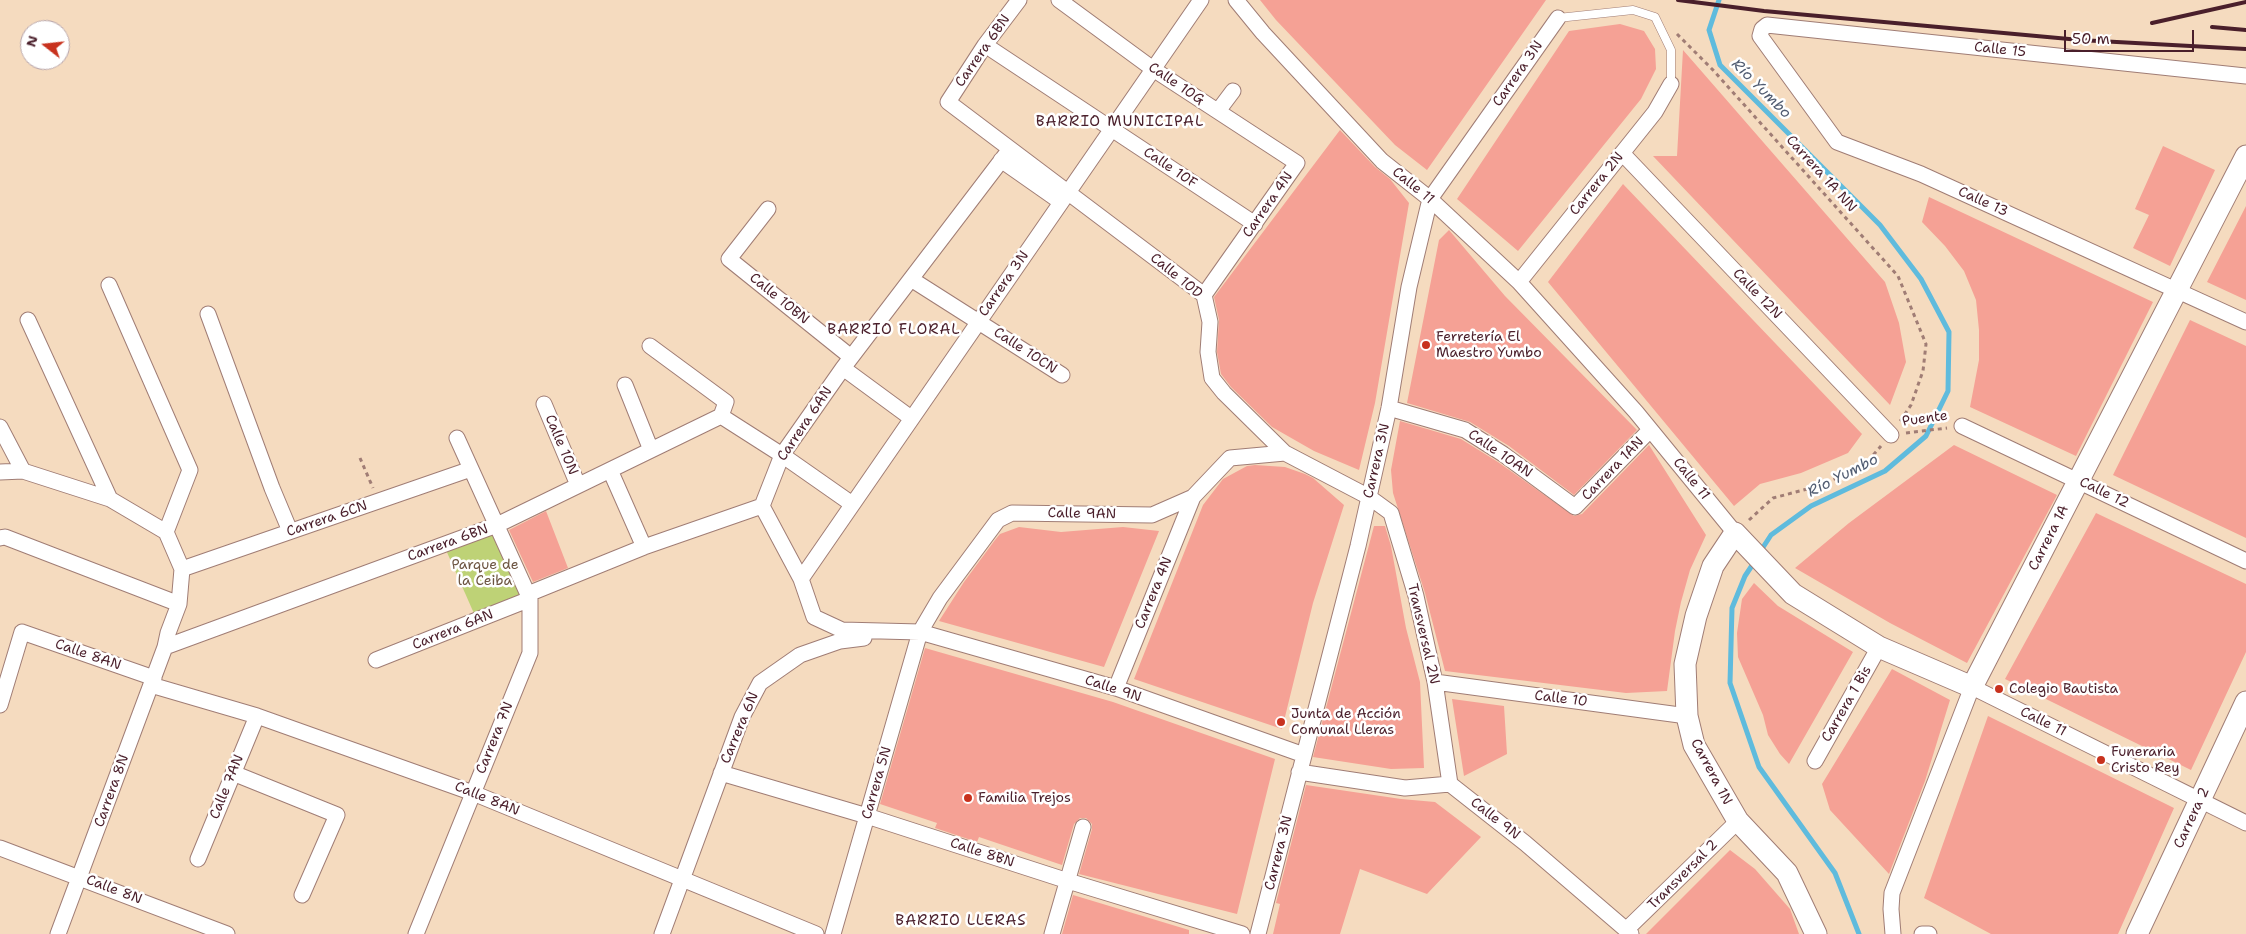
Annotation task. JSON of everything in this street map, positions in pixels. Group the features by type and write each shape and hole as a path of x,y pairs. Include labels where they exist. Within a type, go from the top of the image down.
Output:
{"street":[{"name":"Carrera 6BN","path":"948,102 985,45 1019,0"},
{"name":"Calle 10G","path":"1059,0 1153,69 1297,163"},
{"name":"Carrera 3N","path":"801,579 1202,0"},
{"name":"Calle 11","path":"1236,0 1263,34 1382,161 1430,199 1519,282 1650,430 1736,535 1793,594 1879,647 1972,687 2246,823"},
{"name":"Carrera 3N","path":"1258,934 1370,496 1389,408 1409,287 1430,199 1558,18"},
{"name":"Calle 15","path":"1760,36 1762,29 1767,25 2246,76"},
{"name":"Calle 13","path":"1760,36 1837,142 1922,174 2246,322"},
{"name":"Calle 10F","path":"985,45 1255,224"},
{"name":"Carrera 2N","path":"1519,282 1655,112 1671,84"},
{"path":"1218,111 1233,91"},
{"name":"Calle 10D","path":"948,102 1006,154 1204,295 1210,322 1208,352 1212,378 1224,393 1284,453 1370,496"},
{"name":"Calle 12N","path":"1622,153 1891,435"},
{"name":"Carrera 6AN","path":"376,660 644,547 762,506 782,455 847,363 1006,154"},
{"name":"Carrera 1A","path":"1893,934 1892,893 1972,687 2246,156"},
{"name":"Carrera 4N","path":"1204,295 1297,163"},
{"name":"Calle 10BN","path":"768,208 730,260 911,418"},
{"name":"Calle 10CN","path":"911,279 1062,375"},
{"path":"109,285 190,470 166,532"},
{"path":"208,314 272,488 290,531"},
{"path":"28,320 110,498"},
{"path":"650,346 726,402 721,416 782,455 852,504"},
{"path":"625,385 651,450"},
{"name":"Calle 10N","path":"544,404 578,485"},
{"name":"Calle 10AN","path":"1389,408 1465,430 1503,454 1575,507"},
{"name":"Carrera 6BN","path":"165,648 497,525 721,416"},
{"name":"Calle 12","path":"1962,426 2246,561"},
{"path":"0,427 23,471"},
{"name":"Carrera 1AN","path":"1575,507 1650,430"},
{"path":"457,438 529,596"},
{"name":"Calle 9AN","path":"920,632 940,598 998,520 1012,513 1152,515 1193,497 1230,458 1284,453"},
{"name":"Carrera 6CN","path":"182,569 471,469"},
{"path":"610,470 644,547"},
{"path":"0,472 23,471 110,498 166,532 182,569"},
{"name":"Transversal 2N","path":"1370,496 1391,513 1416,596 1435,682 1450,784"},
{"name":"Carrera 4N","path":"1116,688 1193,497"},
{"path":"762,506 801,579 814,617 842,630 920,632"},
{"name":"Carrera 1N","path":"1736,535 1713,566 1696,616 1685,664 1688,716 1694,745 1738,821 1787,873 1816,934"},
{"path":"0,538 5,537 179,604"},
{"name":"Carrera 8N","path":"58,934 165,648 168,633 179,604 182,569"},
{"name":"Carrera 7N","path":"416,934 530,653 529,596"},
{"name":"Calle 8AN","path":"0,705 22,632 152,681 257,716 473,793 816,934"},
{"name":"Calle 9N","path":"920,632 1116,688 1304,755"},
{"name":"Carrera 6N","path":"662,934 742,717 760,683 800,655 840,641 920,632"},
{"name":"Carrera 5N","path":"834,934 920,632"},
{"name":"Carrera 1 Bis","path":"1814,761 1879,647"},
{"name":"Calle 10","path":"1435,682 1688,716"},
{"name":"Carrera 2","path":"2137,934 2246,702"},
{"name":"Calle 7AN","path":"198,859 257,716"},
{"path":"1300,772 1405,788 1450,784"},
{"path":"233,773 337,815 302,895"},
{"name":"Calle 8BN","path":"721,773 867,816 1068,881 1242,934"},
{"name":"Calle 9N","path":"1450,784 1525,843 1629,932"},
{"name":"Transversal 2","path":"1629,932 1738,821"},
{"path":"1052,934 1083,827"},
{"name":"Calle 8N","path":"0,848 227,934"},
{"path":"1922,934 1929,934"}],"lane":[{"path":"1558,18 1633,10 1655,17 1671,50 1671,84"}],"path":[{"name":"Carrera 1A NN","path":"1655,17 1683,39 1712,69 1898,276 1926,344 1923,371 1911,405 1891,435"},
{"name":"Puente","path":"1891,435 1962,426"},
{"path":"1736,535 1773,498 1815,488 1863,467 1891,435"},
{"path":"360,458 378,500"}],"green space":[{"name":"Parque de la Ceiba","path":"495,531 524,596 476,618 446,550"}],"building":[{"path":"1260,0 1546,0 1427,170 1395,145 1276,20"},
{"path":"1620,24 1644,31 1655,49 1656,69 1641,99 1518,251 1457,199 1569,31"},
{"path":"1683,50 1885,282 1899,323 1906,362 1890,405 1653,156 1677,156"},
{"path":"1340,130 1375,167 1390,179 1409,203 1375,403 1359,470 1314,451 1272,427 1231,387 1221,374 1217,352 1219,320 1214,297"},
{"path":"2163,146 2215,170 2170,266 2133,248 2149,215 2135,209"},
{"path":"1623,184 1862,434 1848,453 1801,473 1760,484 1734,506 1548,282"},
{"path":"1929,197 2153,302 2076,456 1970,407 1979,360 1976,300 1964,271 1945,246 1922,222"},
{"path":"2246,206 2246,300 2207,282"},
{"path":"1449,230 1505,296 1637,430 1574,495 1509,446 1470,422 1407,403 1439,240"},
{"path":"2190,320 2246,346 2246,538 2113,475"},
{"path":"1400,421 1461,439 1498,462 1574,516 1582,514 1649,445 1706,535 1690,570 1681,602 1667,691 1626,693 1445,671 1425,593 1393,493 1391,470"},
{"path":"1954,445 2057,495 1967,663 1890,623 1795,568 1849,523"},
{"path":"1247,466 1285,467 1305,474 1313,478 1344,505 1313,603 1282,729 1134,679 1203,505 1223,479"},
{"path":"546,511 568,568 533,582 509,530"},
{"path":"2096,513 2246,584 2246,652 2191,770 2005,679"},
{"path":"1374,526 1385,526 1391,546 1406,628 1420,682 1424,768 1391,769 1313,757"},
{"path":"1019,527 1061,532 1123,527 1159,531 1104,667 939,621 964,582 1000,534"},
{"path":"1754,583 1778,606 1853,652 1789,764 1768,735 1763,715 1738,657 1737,633 1742,599"},
{"path":"925,648 1113,702 1275,759 1237,914 1079,874 1092,829 1092,824 1086,818 1080,818 1074,824 1062,865 979,837 977,842 935,828 937,823 880,804"},
{"path":"1892,669 1950,700 1925,781 1889,874 1830,810 1822,784"},
{"path":"1452,699 1504,706 1507,754 1464,776"},
{"path":"1988,716 2174,808 2118,934 1991,934 1924,898"},
{"path":"1306,785 1435,802 1481,837 1427,894 1360,869 1340,934 1273,934 1280,904 1276,903"},
{"path":"1730,850 1755,869 1790,909 1799,934 1646,934"},
{"path":"1073,895 1189,930 1189,934 1062,934"}],"waterway":[{"name":"Río Yumbo","path":"1719,0 1709,30 1720,65 1880,225 1921,279 1949,332 1948,391 1926,436 1885,471 1811,506 1771,535 1760,552"},
{"name":"Río Yumbo","path":"1755,561 1745,576 1732,608 1730,683 1759,767 1835,873 1859,934"}],"railway":[{"path":"1678,0 1764,11 2080,40 2246,49"},
{"path":"2152,23 2246,2"},
{"path":"2212,27 2246,30"}],"place":[{"name":"Ferretería El Maestro Yumbo","path":"1426,345"},
{"name":"Colegio Bautista","path":"1999,689"},
{"name":"Junta de Acción Comunal Lleras","path":"1281,722"},
{"name":"Funeraria Cristo Rey","path":"2101,760"},
{"name":"Familia Trejos","path":"968,798"}],"district":[{"name":"BARRIO MUNICIPAL","path":"1120,122"},
{"name":"BARRIO FLORAL","path":"894,330"},
{"name":"BARRIO LLERAS","path":"961,921"}]}
